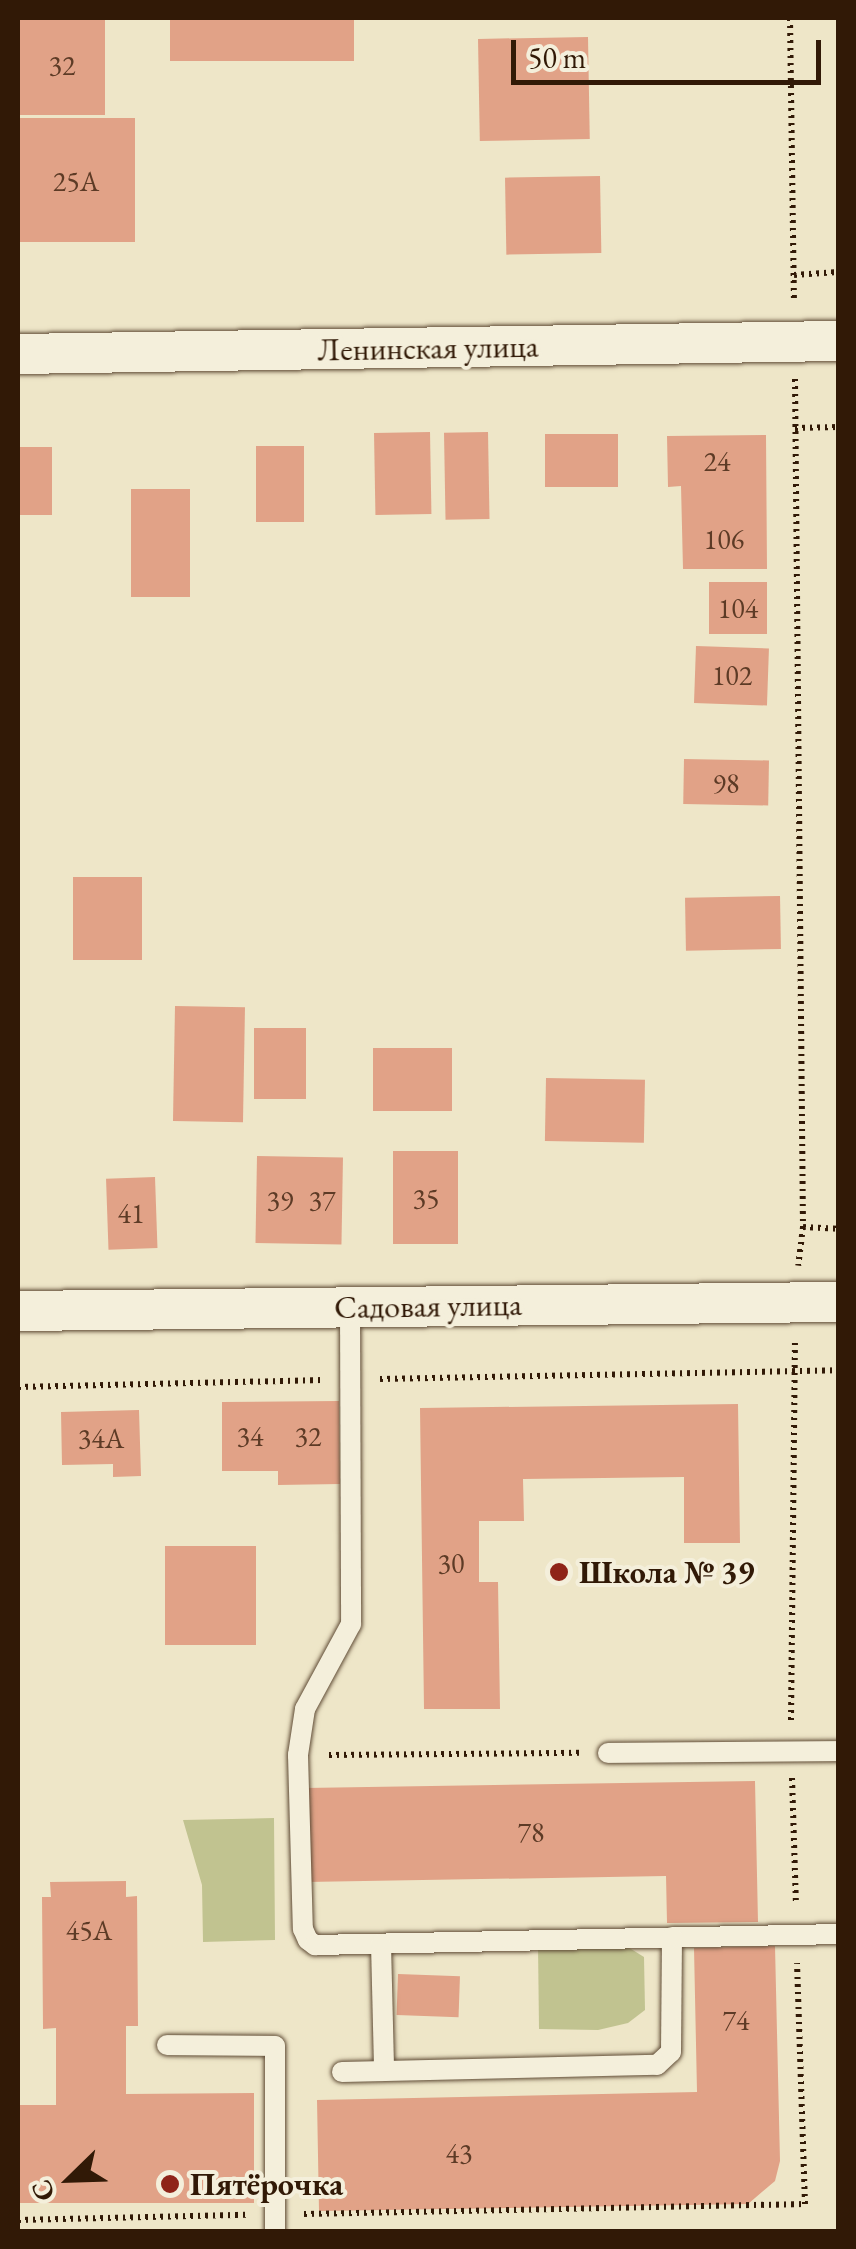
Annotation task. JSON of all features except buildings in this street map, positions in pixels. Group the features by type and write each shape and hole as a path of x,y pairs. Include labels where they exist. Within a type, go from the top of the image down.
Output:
{"street":[{"name":"Ленинская улица","path":"18,354 838,340"},
{"name":"Садовая улица","path":"18,1311 838,1302"}],"lane":[{"path":"350,1306 351,1624 305,1710 298,1755 303,1929 315,1945 838,1934"},
{"path":"608,1753 838,1751"},
{"path":"342,2072 657,2065 672,2052 672,1937"},
{"path":"381,1944 384,2071"},
{"path":"167,2046 275,2046 275,2223"}],"path":[{"path":"18,2220 275,2223 805,2204 791,1751 794,1301 803,1228 790,18"},
{"path":"794,275 838,272"},
{"path":"795,428 838,427"},
{"path":"803,1228 838,1229"},
{"path":"18,1387 838,1370"},
{"path":"298,1755 608,1753"}],"green space":[{"path":"274,1818 275,1940 203,1942 202,1885 183,1820"},
{"path":"623,1944 644,1957 645,2010 628,2023 598,2030 539,2029 538,1945"}],"place":[{"name":"Школа № 39","path":"559,1572"},
{"name":"Пятёрочка","path":"170,2184"}]}
